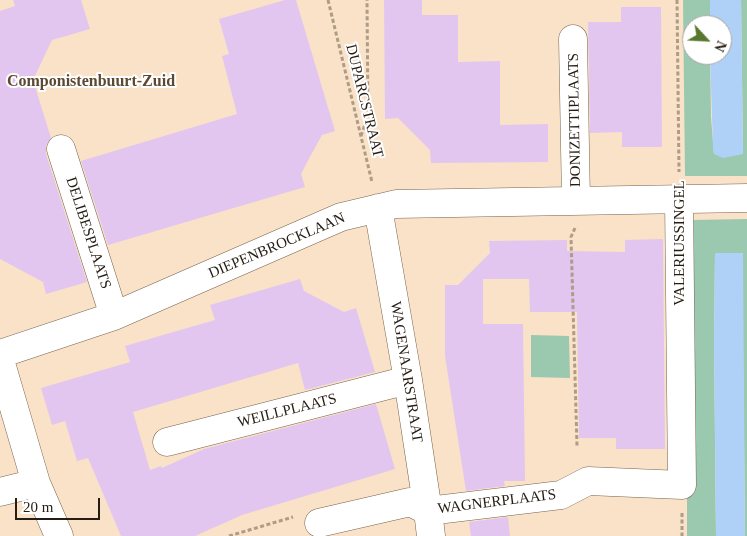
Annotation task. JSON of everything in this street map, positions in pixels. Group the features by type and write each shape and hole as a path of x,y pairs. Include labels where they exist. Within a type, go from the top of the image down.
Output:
{"street":[{"name":"DONIZETTIPLAATS","path":"573,39 576,201"},
{"name":"DELIBESPLAATS","path":"61,149 114,316"},
{"name":"DIEPENBROCKLAAN","path":"0,354 114,316 341,217 396,204 747,198"},
{"name":"VALERIUSSINGEL","path":"679,199 682,485"},
{"name":"WAGENAARSTRAAT","path":"378,208 408,380 430,523"},
{"path":"0,360 36,483 59,536"},
{"name":"WEILLPLAATS","path":"166,442 408,380"},
{"name":"WAGNERPLAATS","path":"430,523 560,495 588,482 682,485"},
{"path":"0,492 36,483"},
{"path":"319,523 410,502 430,523"}],"path":[{"name":"DUPARCSTRAAT","path":"328,0 378,208"},
{"path":"361,136 368,116 367,0"},
{"name":"VALERIUSSINGEL","path":"677,0 679,199"},
{"path":"576,201 577,221 571,237 577,446"},
{"path":"229,536 312,512 319,523"}],"green space":[{"path":"683,0 710,0 710,15 683,15"},
{"path":"741,0 747,0 747,176 685,176 684,65 710,65 714,154 743,154"},
{"path":"747,219 747,536 745,536 742,253 715,254 716,536 687,536 691,220"},
{"path":"531,335 569,336 570,378 531,377"}],"water":[{"path":"710,0 741,0 743,154 723,158 714,154 713,147 710,65 732,65 732,15 710,15"},
{"path":"716,253 743,253 745,536 716,536 714,343"}],"building":[{"path":"13,0 81,0 90,29 52,40 33,80 51,138 46,145 46,154 87,282 46,294 43,282 0,259 0,11 15,6"},
{"path":"285,0 296,0 335,131 322,135 311,155 301,174 305,187 108,245 81,161 237,114 222,56 229,54 219,19"},
{"path":"384,0 422,0 422,15 458,15 458,62 500,61 500,125 548,124 548,162 431,163 430,150 398,118 385,119"},
{"path":"621,7 661,7 662,147 622,147 622,132 590,133 588,22 621,22"},
{"path":"663,239 665,449 616,449 616,438 579,438 577,312 530,312 529,279 483,279 483,324 523,324 525,481 504,481 505,486 466,491 445,356 445,285 458,285 490,253 489,241 567,240 567,251 625,252 625,240"},
{"path":"300,279 304,291 344,312 356,308 375,372 305,390 298,363 133,412 150,470 161,466 162,468 204,449 376,404 395,469 242,515 195,536 121,536 88,458 77,461 65,421 52,425 41,388 130,362 125,346 215,320 210,305"},
{"path":"508,517 510,536 471,536 469,522"}],"district":[{"name":"Componistenbuurt-Zuid","path":"91,82"}]}
